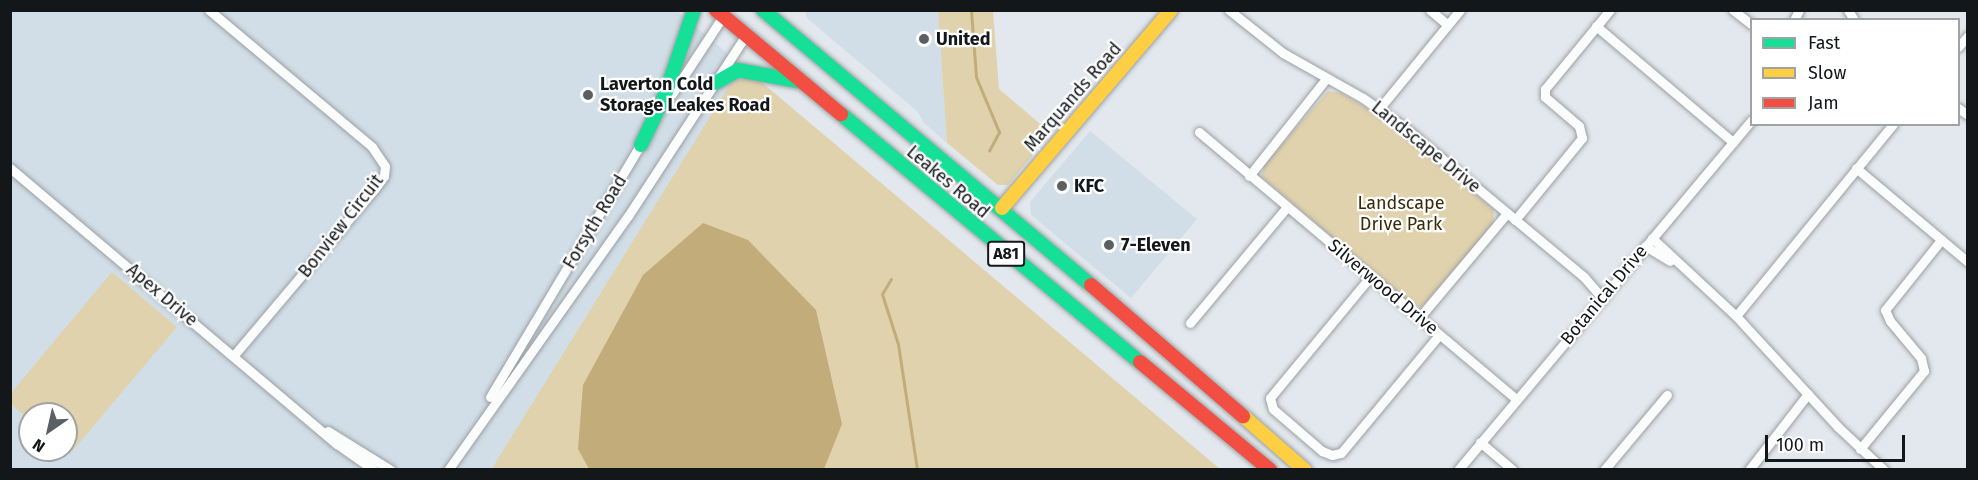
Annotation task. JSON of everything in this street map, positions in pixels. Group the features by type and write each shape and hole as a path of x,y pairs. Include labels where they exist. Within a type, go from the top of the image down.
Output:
{"main road":[{"path":"641,145 666,95 694,10"},
{"path":"746,35 762,10"},
{"name":"Leakes Road","path":"762,10 1002,208 1305,470"},
{"path":"786,10 786,30"},
{"name":"Marquands Road","path":"1002,208 1171,10"},
{"name":"Leakes Road","path":"722,12 746,35 1270,470"},
{"path":"715,83 738,70 804,83"}],"street":[{"name":"Bonview Circuit","path":"209,10 372,147 386,166 376,187 234,355"},
{"name":"Landscape Drive","path":"1229,10 1283,53 1379,109 1605,295"},
{"path":"1430,10 1448,25"},
{"path":"1379,109 1460,10"},
{"path":"1515,220 1582,138 1579,126 1549,102 1545,89 1610,10"},
{"path":"1733,10 1750,23"},
{"name":"Forsyth Road","path":"448,470 505,369 722,12"},
{"path":"1596,26 1733,142"},
{"name":"Forsyth Road","path":"472,431 628,216 746,35"},
{"path":"1249,176 1326,79"},
{"name":"Botanical Drive","path":"1458,470 1750,122"},
{"path":"1733,313 1891,126"},
{"name":"Silverwood Drive","path":"1199,132 1516,399"},
{"name":"Apex Drive","path":"10,168 314,422 336,444 374,470"},
{"path":"1856,168 1968,262"},
{"path":"1190,323 1287,207"},
{"path":"1419,318 1507,213"},
{"path":"1652,238 1679,267 1733,313 1860,449 1884,470"},
{"path":"1860,449 1922,375 1921,358 1890,321 1886,310 1941,240"},
{"path":"1645,246 1679,267"},
{"path":"1370,277 1270,398 1273,409 1322,451 1332,455 1341,453 1440,335"},
{"path":"1604,470 1667,394"},
{"path":"1749,470 1811,397"},
{"name":"Apex Drive","path":"314,422 391,470"},
{"path":"1480,442 1513,470"}],"shaded area":[{"path":"10,11 677,11 758,79 803,469 11,469"},
{"path":"805,11 938,11 947,143 924,123 918,112 807,18"},
{"path":"1090,131 1197,219 1131,298 1031,215 1030,202"},
{"path":"703,223 748,240 816,310 842,424 824,469 589,469 578,449 583,385 643,275"}],"green space":[{"path":"938,11 993,11 999,89 1051,133 1008,185 998,185 947,143"},
{"path":"749,77 758,79 1220,469 491,470 731,83"},
{"name":"Landscape Drive Park","path":"1328,91 1341,93 1383,118 1494,210 1493,225 1422,307 1410,304 1262,177 1264,165"},
{"path":"112,272 177,327 78,445 78,402 18,402 18,410 11,404 11,393"}],"waterway":[{"path":"971,10 976,77 999,132 989,151"},
{"path":"891,279 882,294 898,344 917,470"}],"traffic: fast":[{"path":"641,145 665,95 694,10"},
{"path":"763,10 1091,285"},
{"path":"715,83 738,70 802,82"},
{"path":"841,114 1140,362"}],"traffic: slow":[{"path":"1002,208 1171,10"},
{"path":"1243,416 1305,470"}],"traffic: jam":[{"path":"716,10 841,114"},
{"path":"1091,285 1243,416"},
{"path":"1140,362 1270,470"}],"place":[{"name":"United","path":"924,39"},
{"name":"Laverton Cold Storage Leakes Road","path":"588,95"},
{"name":"KFC","path":"1062,186"},
{"name":"7-Eleven","path":"1109,245"}]}
